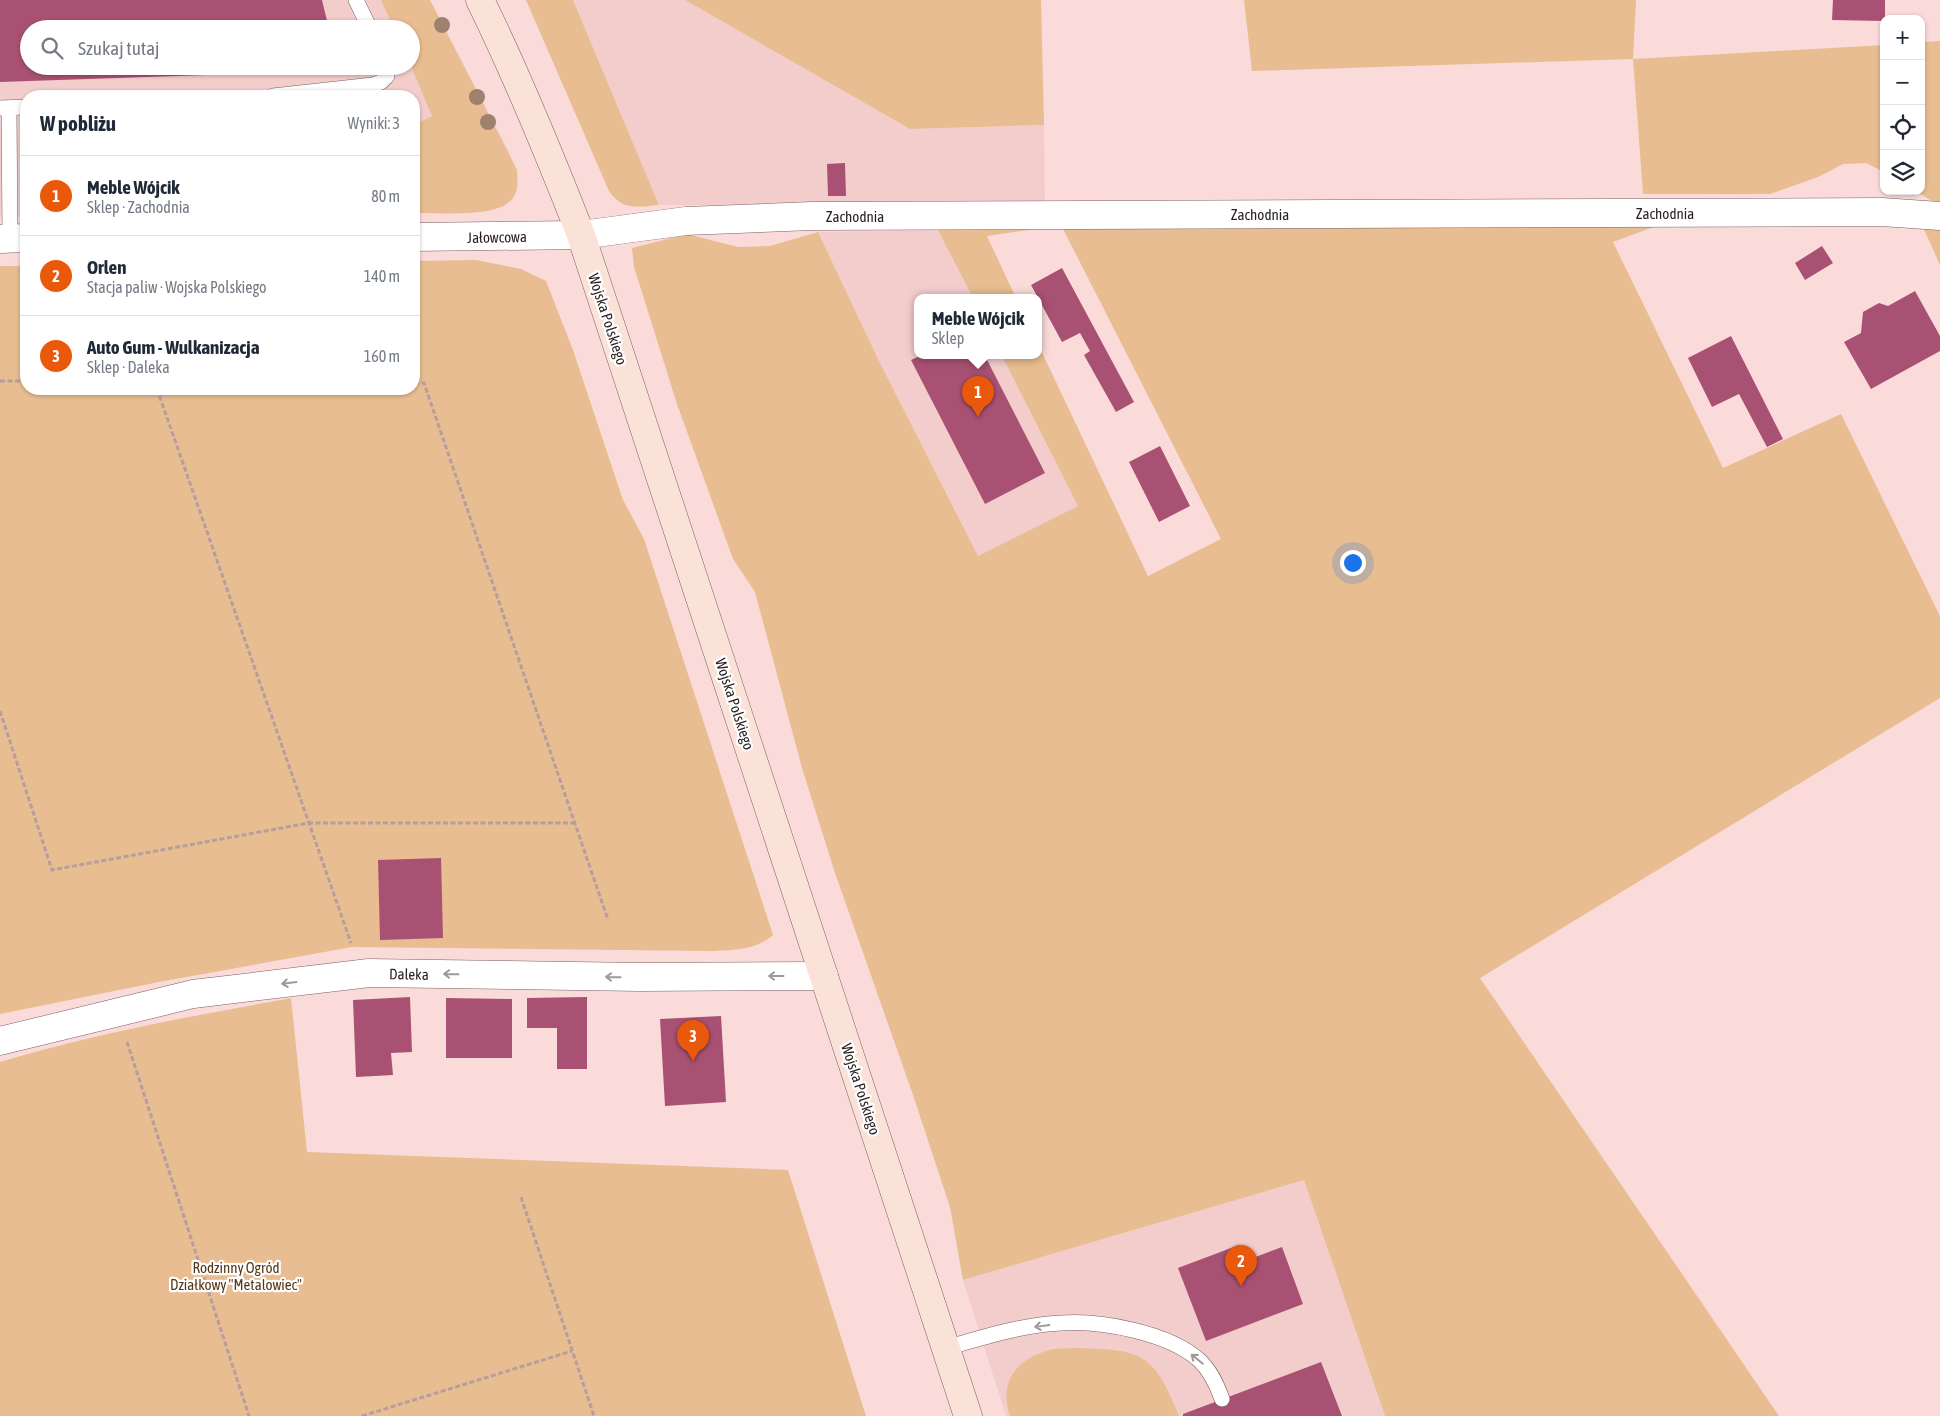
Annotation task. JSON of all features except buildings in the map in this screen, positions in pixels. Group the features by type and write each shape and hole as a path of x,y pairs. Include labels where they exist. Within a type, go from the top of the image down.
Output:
{"main road":[{"name":"Wojska Polskiego","path":"480,0 503,46 543,138 581,235 968,1416"}],"street":[{"name":"Zachodnia","path":"581,235 686,221 812,216 1882,212 1940,216"},
{"name":"Jałowcowa","path":"420,237 581,235"},
{"name":"Daleka","path":"0,1041 194,994 362,974 640,977 824,976"}],"lane":[{"path":"356,0 366,20"},
{"path":"327,90 372,85 381,82 387,75"},
{"path":"12,238 5,108 20,107"},
{"path":"946,1348 1021,1328 1061,1323 1115,1326 1161,1339 1188,1352 1199,1360 1216,1381 1222,1399"}],"path":[{"path":"0,381 20,381"},
{"path":"420,383 424,383 608,920"},
{"path":"159,395 362,974"},
{"path":"0,711 52,870 309,823 575,823"},
{"path":"118,1012 249,1416"},
{"path":"522,1197 594,1416"},
{"path":"362,1416 572,1351"}],"shaded area":[{"path":"0,0 430,0 517,170 518,187 513,199 503,207 482,212 420,213 420,90 20,90 20,216 0,217"},
{"path":"573,0 685,0 910,129 1044,125 1045,203 659,205"},
{"path":"938,230 971,294 914,294 914,359 1004,359 1078,506 978,556 879,361 818,232"},
{"path":"1304,1180 1385,1416 1006,1416 963,1280"}],"green space":[{"path":"381,0 430,0 517,170 516,192 512,199 504,205 480,212 420,213 420,122 432,116 415,75 420,75 420,20 390,20"},
{"path":"526,0 573,0 659,205 637,207 625,205 619,202 609,191"},
{"path":"685,0 1041,0 1044,125 910,129"},
{"path":"1244,0 1636,0 1633,59 1252,71"},
{"path":"1940,41 1940,204 1922,195 1925,195 1925,42"},
{"path":"1880,45 1880,170 1866,163 1843,164 1818,177 1770,194 1643,194 1633,59"},
{"path":"1667,222 1613,242 1723,468 1841,414 1940,616 1940,698 1480,978 1779,1416 1385,1416 1304,1180 963,1280 950,1207 834,870 802,768 755,592 733,559 677,404 634,267 632,248 687,234 738,247 770,246 818,232 879,361 978,556 1078,506 1004,359 1042,359 1042,352 1148,576 1221,539 1061,225"},
{"path":"1061,225 987,236 1014,294 971,294 938,230"},
{"path":"1923,227 1940,228 1940,265"},
{"path":"476,260 521,269 546,281 573,350 623,500 644,539 773,935 760,944 753,946 713,951 352,947 159,982 0,1014 0,266 20,266 20,395 420,395 420,261"},
{"name":"Rodzinny Ogród Działkowy \"Metalowiec\"","path":"291,998 307,1152 788,1170 866,1416 0,1416 0,1062 108,1034"},
{"path":"1073,1348 1114,1350 1141,1358 1152,1366 1161,1378 1179,1416 1010,1416 1006,1394 1012,1375 1018,1368 1025,1361 1046,1351"}],"place":[{"name":"Meble Wójcik","path":"978,417"},
{"name":"Auto Gum - Wulkanizacja","path":"693,1061"},
{"name":"Orlen","path":"1241,1286"}]}
